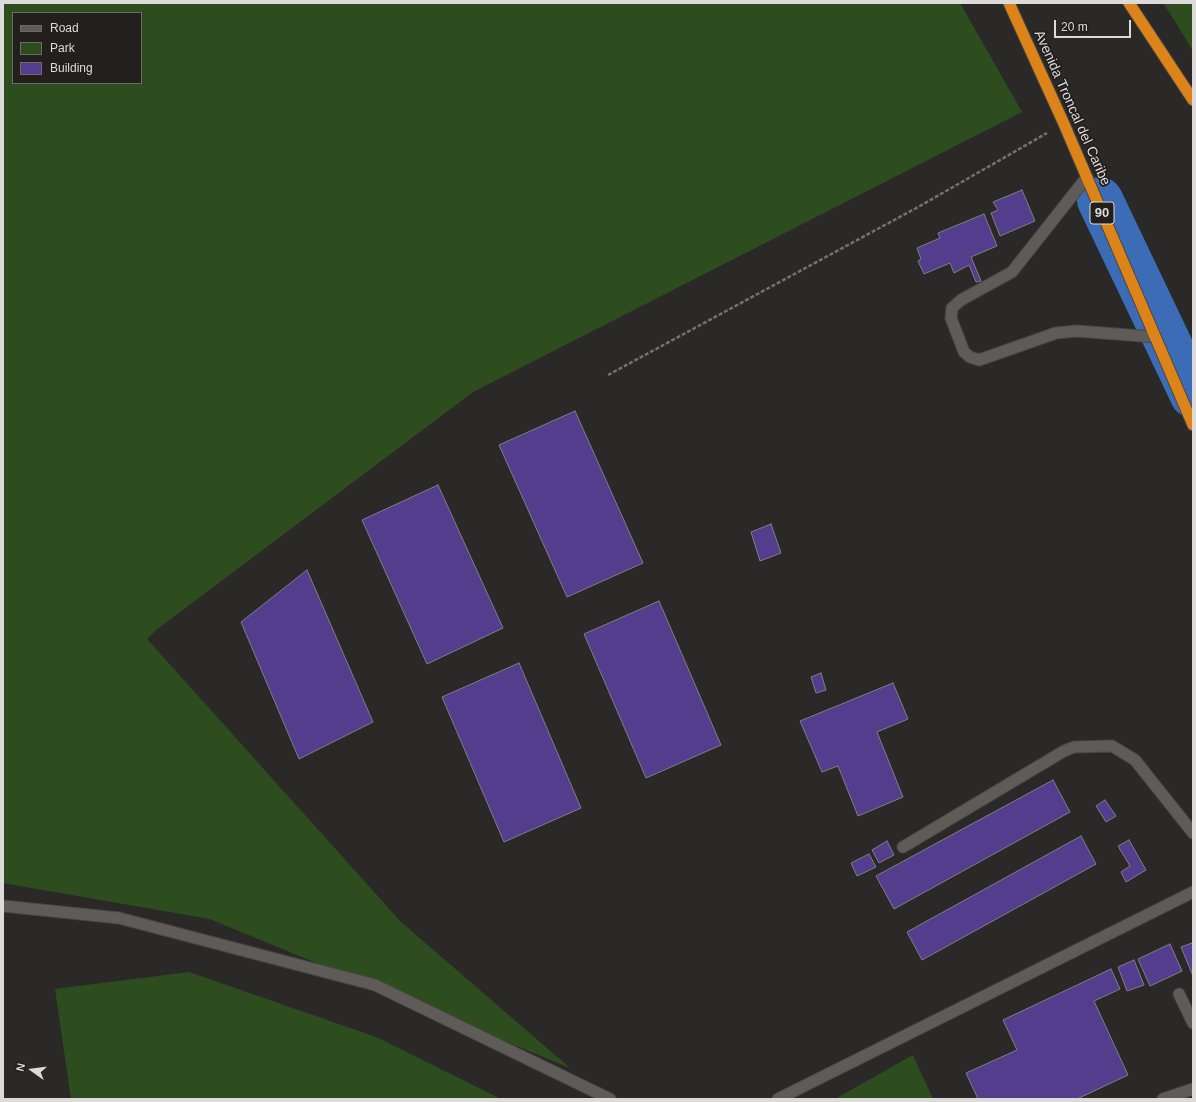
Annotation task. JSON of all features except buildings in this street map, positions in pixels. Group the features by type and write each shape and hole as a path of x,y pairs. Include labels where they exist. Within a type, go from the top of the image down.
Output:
{"highway":[{"name":"Avenida Troncal del Caribe","path":"1009,3 1064,124 1193,424"},
{"path":"1129,3 1193,100"}],"street":[{"path":"1087,178 1012,272 961,300 952,308 951,318 964,352 970,357 980,360 1056,333 1077,331 1155,337"},
{"path":"903,847 1064,751 1074,747 1112,746 1135,760 1193,833"},
{"path":"778,1099 1193,892"},
{"path":"3,906 119,918 375,985 610,1099"},
{"path":"1179,994 1193,1023"},
{"path":"1163,1099 1193,1089"}],"path":[{"path":"608,375 920,206 1064,124"}],"green space":[{"path":"3,3 960,3 1022,112 473,392 156,630 147,639 401,922 570,1068 210,919 3,883"},
{"path":"1163,3 1193,3 1193,51 1173,18"},
{"path":"189,972 376,1037 501,1099 71,1099 55,989"},
{"path":"913,1055 933,1099 835,1099"}],"waterway":[{"path":"1100,200 1193,395"}]}
